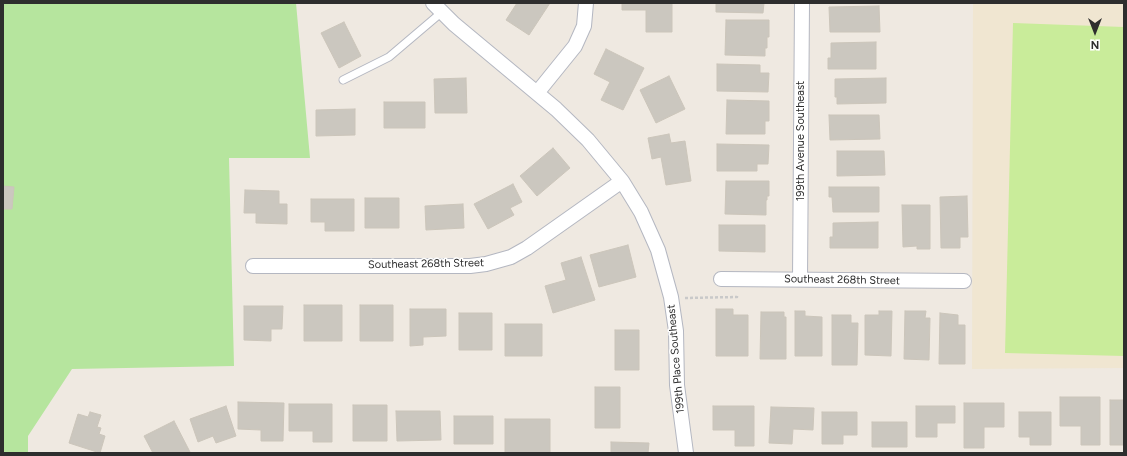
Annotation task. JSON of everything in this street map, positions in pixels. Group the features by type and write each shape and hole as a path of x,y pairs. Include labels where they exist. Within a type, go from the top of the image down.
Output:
{"street":[{"path":"537,93 575,46 584,26 586,3"},
{"name":"199th Avenue Southeast","path":"800,280 802,3"},
{"name":"199th Place Southeast","path":"437,7 454,24 537,93 588,140 622,180 641,212 658,250 671,300 676,331 677,384 686,453"},
{"name":"Southeast 268th Street","path":"253,266 470,266 486,264 511,257 527,248 622,180"},
{"name":"Southeast 268th Street","path":"721,279 964,281"}],"lane":[{"path":"343,80 389,57 437,7"}],"path":[{"path":"671,300 692,297 737,297 737,279"}],"shaded area":[{"path":"973,3 1124,3 1124,368 972,369"}],"green space":[{"path":"3,3 296,3 310,158 229,158 234,366 72,369 28,436 28,453 3,453"},
{"path":"1013,23 1124,27 1124,356 1005,353"}],"building":[{"path":"517,3 550,3 529,35 506,20"},
{"path":"622,3 672,3 672,32 646,32 646,10 622,10"},
{"path":"716,3 764,3 763,13 716,12"},
{"path":"879,6 880,32 830,32 829,7"},
{"path":"726,20 769,20 769,37 767,37 765,56 725,55"},
{"path":"344,22 361,56 339,68 321,33"},
{"path":"876,42 876,69 828,69 828,58 831,58 831,43"},
{"path":"606,49 644,68 623,110 601,100 610,82 594,74"},
{"path":"717,64 760,65 760,73 769,73 768,92 717,91"},
{"path":"669,76 685,109 656,123 640,90"},
{"path":"466,78 467,113 435,113 434,79"},
{"path":"886,78 886,103 837,104 837,97 835,97 835,79"},
{"path":"727,100 769,101 769,121 765,121 765,134 726,134"},
{"path":"384,102 425,102 425,128 384,128"},
{"path":"355,109 355,135 316,136 316,110"},
{"path":"829,115 879,115 880,139 830,140"},
{"path":"669,134 671,143 685,141 691,181 666,185 661,157 652,159 648,138"},
{"path":"717,144 769,145 768,164 757,164 757,171 717,171"},
{"path":"553,148 570,168 537,196 520,176"},
{"path":"837,151 884,151 885,175 837,176"},
{"path":"726,181 769,181 769,196 767,196 766,200 766,215 725,214"},
{"path":"513,184 522,202 510,208 514,215 488,229 474,204"},
{"path":"3,186 14,187 12,209 3,209"},
{"path":"829,187 879,187 879,212 833,212 832,197 829,197"},
{"path":"245,190 279,191 279,204 287,204 287,224 256,223 256,213 244,213"},
{"path":"967,196 968,237 960,237 960,248 941,248 940,197"},
{"path":"365,198 399,198 399,228 365,228"},
{"path":"311,199 354,199 354,231 325,231 325,222 311,222"},
{"path":"463,204 464,228 426,230 425,206"},
{"path":"902,205 930,205 930,249 917,249 917,246 903,247"},
{"path":"878,222 878,248 830,248 830,237 833,237 833,223"},
{"path":"719,225 765,225 765,252 719,251"},
{"path":"628,245 636,277 599,287 590,255"},
{"path":"581,257 595,300 553,313 545,286 566,280 561,263"},
{"path":"304,305 342,305 342,341 304,341"},
{"path":"360,305 393,305 393,341 360,341"},
{"path":"244,306 283,306 282,329 271,329 271,341 244,340"},
{"path":"410,309 446,309 446,336 423,337 423,345 410,346"},
{"path":"716,309 733,309 733,315 748,315 748,356 716,356"},
{"path":"795,311 805,311 805,316 822,317 822,356 795,356"},
{"path":"879,311 892,311 891,356 865,355 865,315 879,315"},
{"path":"905,311 926,311 925,318 930,318 929,360 904,359"},
{"path":"761,312 784,312 784,317 786,317 786,359 760,359"},
{"path":"459,313 492,313 492,350 459,350"},
{"path":"940,313 958,315 958,325 965,325 965,364 939,364"},
{"path":"832,315 851,315 851,323 858,323 857,365 832,365"},
{"path":"505,324 542,324 542,356 505,356"},
{"path":"615,330 639,330 639,370 615,370"},
{"path":"595,387 620,387 620,428 595,428"},
{"path":"1060,397 1100,397 1100,445 1081,445 1081,426 1060,426"},
{"path":"1110,400 1124,400 1124,445 1110,445"},
{"path":"238,402 284,403 283,441 261,441 261,430 238,429"},
{"path":"964,403 1004,403 1004,427 984,427 984,448 964,448"},
{"path":"289,404 332,404 332,442 313,442 313,431 289,431"},
{"path":"353,405 387,405 387,441 353,441"},
{"path":"226,406 236,436 216,443 213,436 198,442 190,419"},
{"path":"713,406 754,406 754,446 735,446 735,430 713,430"},
{"path":"916,406 955,406 955,423 937,423 937,437 916,437"},
{"path":"771,407 814,408 813,430 793,429 792,444 769,443"},
{"path":"396,411 440,411 441,440 397,441"},
{"path":"90,412 101,415 97,427 101,428 99,434 105,436 100,453 69,443 78,414 88,417"},
{"path":"822,412 857,412 857,435 843,435 843,444 822,444"},
{"path":"1019,412 1051,412 1051,445 1030,445 1030,437 1019,437"},
{"path":"454,416 493,416 493,444 454,444"},
{"path":"505,419 550,419 550,453 505,453"},
{"path":"174,421 190,452 153,453 144,436"},
{"path":"872,422 907,422 907,447 872,447"},
{"path":"611,442 649,443 648,453 611,453"}]}
